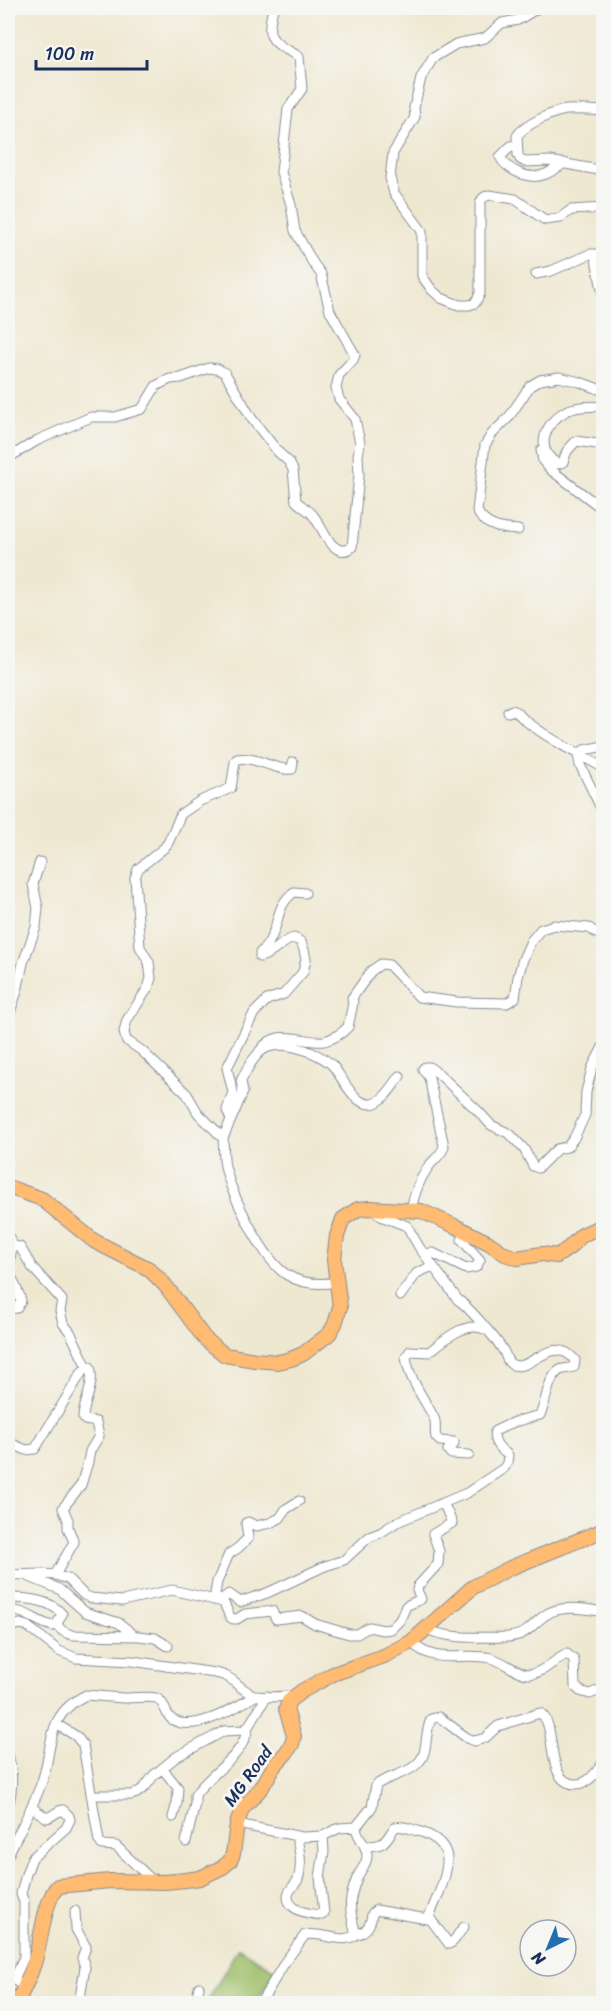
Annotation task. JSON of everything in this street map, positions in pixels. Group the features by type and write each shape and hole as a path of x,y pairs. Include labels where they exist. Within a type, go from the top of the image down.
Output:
{"main road":[{"path":"9,1188 42,1199 94,1241 148,1269 165,1285 205,1339 225,1355 278,1362 303,1354 329,1334 335,1324 340,1307 334,1260 340,1225 343,1219 358,1209 411,1209 431,1215 504,1254 517,1258 542,1254 557,1256 582,1235 603,1225"},
{"path":"296,1695 333,1674 384,1656 411,1642 473,1587 510,1568 603,1530"},
{"name":"MG Road","path":"16,2004 35,1962 49,1902 58,1886 110,1881 165,1882 200,1878 230,1861 242,1809 262,1787 274,1766 292,1744 294,1736 286,1709 289,1701 296,1695"}],"street":[{"path":"8,458 38,440 91,417 116,417 142,408 156,386 170,379 181,378 209,368 218,369 230,379 252,419 278,452 289,462 293,470 296,501 313,514 329,543 338,550 345,551 352,547 360,443 356,419 339,399 336,388 339,375 355,355 330,311 321,274 295,231 291,205 281,172 288,109 302,89 299,57 292,51 284,49 269,34 273,8"},
{"path":"538,8 518,20 502,23 485,38 456,44 433,58 421,78 414,108 415,117 393,153 390,167 391,186 397,199 422,231 422,276 441,298 459,305 475,303 480,294 480,205 481,199 485,196 512,197 545,220 560,218 571,210 603,208"},
{"path":"603,111 566,110 540,119 518,133 517,145 520,159 525,162 550,161 603,171"},
{"path":"517,145 511,146 500,157 503,164 514,171 533,176 543,175 565,163"},
{"path":"536,274 545,273 590,254 596,254 603,300"},
{"path":"518,530 489,524 481,518 477,511 484,449 488,440 509,417 523,394 540,380 559,377 603,390"},
{"path":"603,407 566,411 549,428 544,437 542,454 546,466 603,510"},
{"path":"543,442 546,453 558,464 564,462 567,451 576,441 603,445"},
{"path":"508,712 515,710 526,721 578,755 603,768"},
{"path":"578,755 584,750 603,746"},
{"path":"578,755 580,765 603,814"},
{"path":"223,1138 198,1113 188,1094 142,1051 126,1040 124,1032 127,1020 148,988 151,978 149,962 140,947 135,873 141,865 168,843 181,814 200,801 231,788 237,759 271,764 283,770 292,769 293,762"},
{"path":"8,1018 23,963 36,927 38,908 33,884 40,862"},
{"path":"231,1120 227,1110 233,1092 227,1068 245,1029 254,1013 263,1004 284,994 303,972 306,959 301,942 294,938 264,957 260,957 260,953 272,937 278,914 285,901 294,892 305,893"},
{"path":"337,1282 322,1284 297,1280 279,1269 243,1215 225,1167 223,1138 243,1092 241,1080 265,1044 276,1039 293,1037 323,1041 331,1039 346,1029 353,1003 352,998 371,971 381,964 389,965 419,997 457,1002 507,1003 515,998 523,960 531,941 541,929 554,925 589,928 603,938"},
{"path":"411,1209 421,1179 430,1164 442,1154 444,1146 429,1078 423,1069 425,1066 439,1074 491,1125 510,1134 524,1149 533,1167 538,1168 557,1149 570,1144 579,1130 586,1110 586,1092 592,1068 603,1045"},
{"path":"259,1052 269,1047 294,1046 318,1056 332,1065 345,1085 367,1104 381,1099 400,1076"},
{"path":"216,1600 229,1594 240,1602 293,1582 325,1566 344,1560 365,1539 397,1522 467,1493 504,1468 507,1462 508,1455 498,1447 494,1438 495,1431 514,1422 540,1415 547,1400 548,1386 554,1376 562,1369 574,1367 576,1363 566,1352 555,1351 522,1365 514,1365 507,1360 504,1351 482,1323 464,1303 458,1300 407,1226 381,1216 372,1208"},
{"path":"431,1263 429,1255 434,1253 466,1269 476,1267 480,1260 462,1240 466,1233"},
{"path":"8,1234 13,1246 10,1276 18,1288 21,1303 14,1310 8,1309"},
{"path":"13,1246 20,1247 32,1267 62,1300 60,1311 63,1323 70,1332 87,1367 91,1369 89,1399 84,1406 83,1417 85,1420 94,1421 99,1436 90,1451 81,1485 63,1508 74,1542 55,1575"},
{"path":"400,1296 417,1273 431,1263"},
{"path":"469,1455 451,1454 448,1450 454,1442 440,1441 436,1437 435,1419 410,1378 406,1357 410,1351 429,1352 443,1340 471,1326 480,1327 488,1332"},
{"path":"8,1442 23,1449 35,1449 87,1367"},
{"path":"216,1600 217,1582 229,1554 248,1538 246,1523 257,1526 279,1519 285,1509 299,1501"},
{"path":"8,1575 55,1575 68,1579 84,1595 91,1598 122,1601 176,1590 224,1603 233,1619 245,1614 272,1611 276,1619 302,1617 342,1633 355,1634 369,1627 391,1629 400,1620 406,1606 421,1599 417,1590 418,1586 438,1564 439,1551 433,1534 452,1523 444,1504"},
{"path":"25,1574 59,1589 85,1612 119,1623 135,1636 155,1638 168,1646"},
{"path":"8,1598 49,1604 62,1613 57,1624 53,1626 25,1612 8,1611"},
{"path":"427,1629 449,1636 508,1637 524,1633 543,1616 556,1610 603,1612"},
{"path":"8,1628 20,1624 27,1626 59,1651 76,1658 132,1661 226,1675 246,1692 255,1696 296,1695"},
{"path":"57,1624 62,1630 72,1635 139,1636"},
{"path":"411,1642 417,1648 438,1657 488,1658 527,1674 537,1672 567,1654 574,1660 576,1686 580,1690 594,1693 603,1688"},
{"path":"8,1855 42,1784 50,1741 56,1724 65,1711 86,1695 155,1698 162,1702 171,1719 182,1723 221,1715 255,1696"},
{"path":"186,1842 195,1795 238,1751 248,1727 267,1696"},
{"path":"355,1935 349,1904 358,1876 365,1866 367,1853 357,1834 356,1827 372,1807 376,1785 407,1771 420,1761 425,1750 429,1722 434,1717 442,1719 467,1738 475,1741 485,1738 498,1726 540,1713 547,1719 552,1755 566,1781 579,1784 600,1775 603,1761"},
{"path":"56,1724 76,1736 82,1745 100,1843 116,1846 153,1881"},
{"path":"91,1796 137,1793 176,1757 224,1731 243,1730 248,1727"},
{"path":"8,1755 12,1778 8,1806"},
{"path":"162,1768 178,1788 173,1818"},
{"path":"25,1987 14,1980 24,1957 24,1902 21,1894 26,1874 33,1858 66,1828 70,1820 63,1810 47,1818 31,1808"},
{"path":"237,1824 296,1836 323,1836 339,1828 356,1827"},
{"path":"365,1846 382,1844 389,1838 394,1828 399,1826 438,1839 447,1857 447,1870 429,1917"},
{"path":"296,1836 301,1856 300,1869 298,1879 288,1898 298,1910 322,1915 324,1913 320,1877 324,1852 323,1836"},
{"path":"260,2004 285,1962 305,1935 352,1938 370,1925 372,1915 376,1910 426,1919 429,1917"},
{"path":"75,1911 76,1929 86,1947 82,1959 85,1967 79,2004"},
{"path":"429,1917 449,1944 464,1927"},
{"path":"195,2004 199,1987"}],"green space":[{"path":"238,1948 275,1970 256,2003 206,2004"}]}
